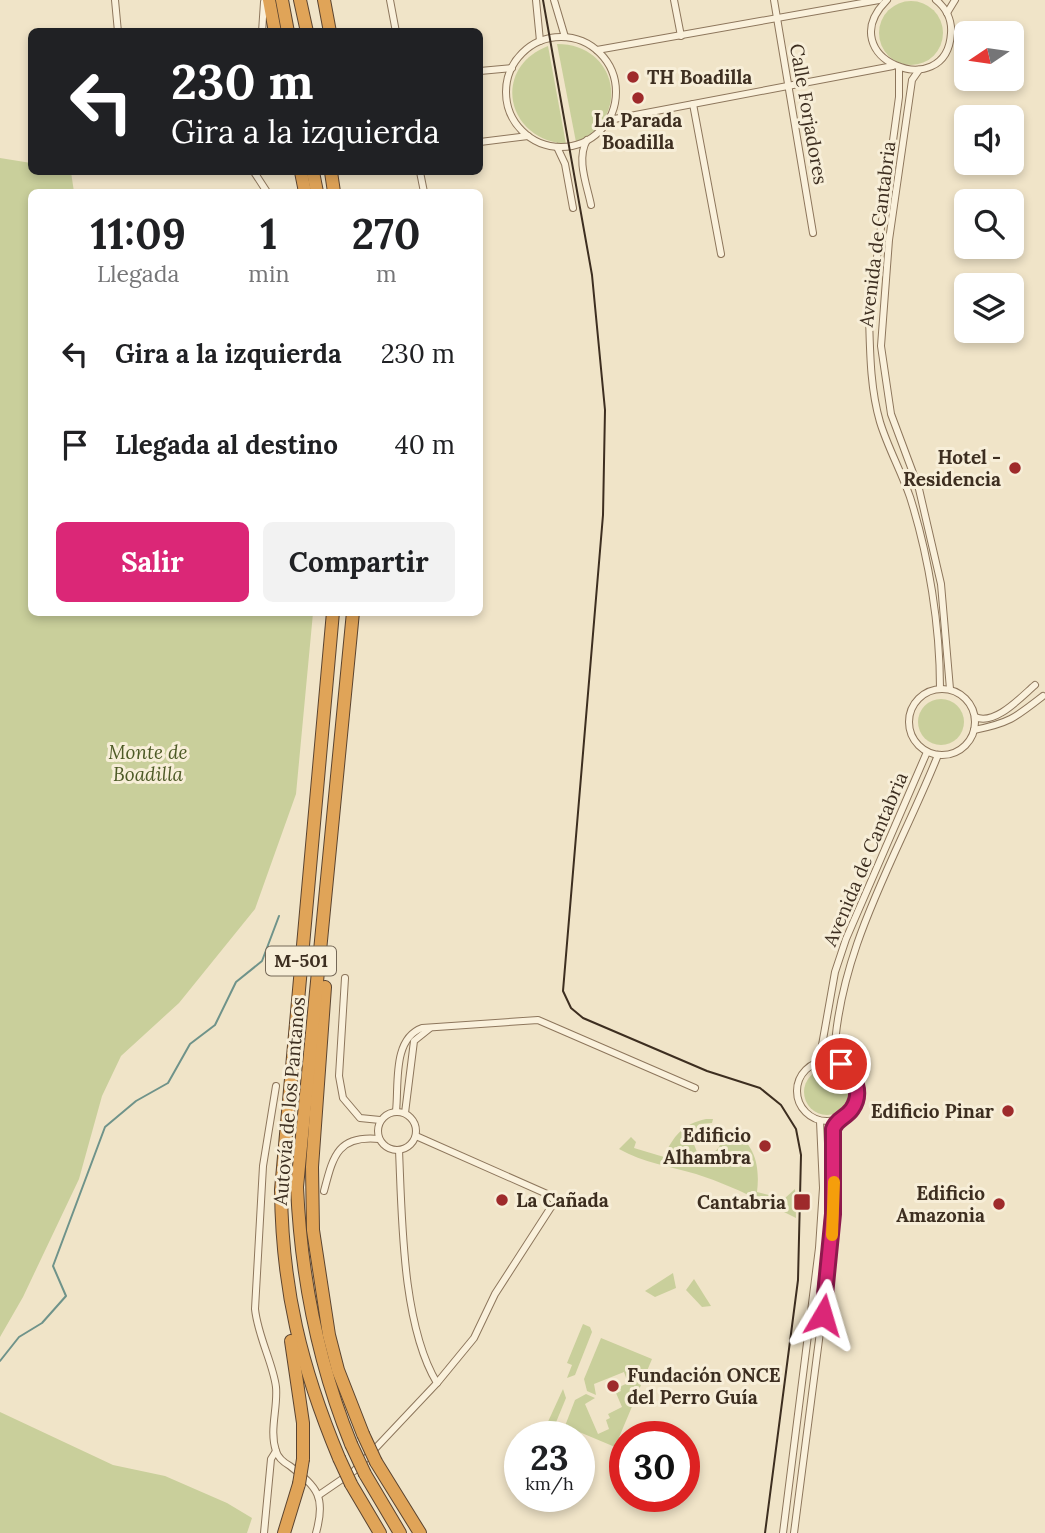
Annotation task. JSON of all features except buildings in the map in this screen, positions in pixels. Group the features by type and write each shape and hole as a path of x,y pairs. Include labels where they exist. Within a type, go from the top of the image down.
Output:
{"highway":[{"path":"266,0 274,28"},
{"path":"282,0 287,28"},
{"path":"300,0 308,28"},
{"path":"308,0 309,28"},
{"path":"324,0 329,28"},
{"name":"Autovía de los Pantanos","path":"333,616 283,1147 282,1230 290,1309 318,1409 351,1484 380,1533"},
{"name":"Autovía de los Pantanos","path":"352,616 298,1187 300,1242 322,1367 365,1474 400,1533"},
{"path":"325,921 327,936 312,1167 313,1230 329,1335 338,1370 363,1434 413,1533"},
{"path":"284,1533 299,1484 303,1459 303,1423 288,1325 290,1309"},
{"path":"376,1462 420,1533"}],"street":[{"path":"115,0 118,28"},
{"path":"262,28 266,0"},
{"path":"390,0 395,28"},
{"path":"536,0 540,41"},
{"path":"554,0 565,37"},
{"path":"674,0 681,36"},
{"name":"Calle Forjadores","path":"774,0 813,233"},
{"path":"816,0 818,11"},
{"path":"597,50 879,0"},
{"path":"887,0 874,19 872,32 878,52 896,68"},
{"path":"609,120 896,68 919,70 933,64 948,45 950,24 947,13 936,0"},
{"path":"947,13 956,0"},
{"path":"587,140 557,147 528,136 515,122 508,105 507,86 512,68 523,52 540,41 565,37 582,41 597,50 609,65 615,82 615,102 609,120 587,140 583,149 582,161 591,205"},
{"path":"483,71 512,68"},
{"name":"Avenida de Cantabria","path":"896,68 899,97 869,315 870,350 879,418 909,496 925,561 940,688"},
{"name":"Avenida de Cantabria","path":"919,70 912,80 881,313 881,346 891,414 919,489 936,557 948,639 950,689"},
{"path":"693,104 721,254"},
{"path":"483,142 528,136"},
{"path":"557,147 565,164 573,208"},
{"path":"975,717 984,720 999,714 1035,685"},
{"path":"940,688 950,689 966,699 975,717 975,730 960,750 938,755 917,745 910,733 908,721 916,700 926,692 940,688"},
{"path":"975,730 999,727 1014,720 1043,696"},
{"name":"Avenida de Cantabria","path":"819,1062 835,972 846,939 928,752"},
{"name":"Avenida de Cantabria","path":"834,1061 838,1011 858,941 938,755"},
{"path":"345,978 339,1076 343,1098 360,1118 380,1120 396,1111 405,1113 415,1124 416,1136 408,1147 399,1150 385,1147 379,1139 380,1120"},
{"path":"396,1111 402,1048 406,1038 414,1031 431,1028 538,1020 695,1088"},
{"path":"405,1113 414,1041 431,1028"},
{"path":"834,1061 847,1068 855,1080 857,1095 852,1109 836,1120 820,1121 802,1108 797,1090 806,1069 819,1062 834,1061"},
{"path":"276,1086 263,1166 254,1289 257,1329 276,1387 273,1430 276,1451 319,1495 319,1521 314,1533"},
{"path":"794,1533 831,1247 833,1137 836,1120"},
{"path":"783,1533 819,1248 823,1188 820,1121"},
{"path":"319,1495 354,1471 437,1383 474,1338 495,1294 555,1201 547,1194 416,1136"},
{"path":"324,1191 332,1160 341,1147 364,1138 379,1139"},
{"path":"399,1150 405,1262 423,1347 437,1383"},
{"path":"264,1533 271,1459 276,1451"}],"green space":[{"path":"905,1 917,1 934,10 941,21 941,45 934,56 917,65 905,65 893,60 884,51 879,39 879,27 884,15 893,6"},
{"path":"557,44 578,47 594,56 605,69 610,84 611,101 605,117 594,131 576,142"},
{"path":"548,46 566,144 546,140 530,130 519,117 513,102 513,86 518,70 530,56"},
{"name":"Monte de Boadilla","path":"0,158 28,163 28,175 71,175 74,189 28,189 28,616 313,616 296,794 255,909 179,1003 121,1056 102,1096 79,1179 23,1297 0,1337"},
{"path":"941,699 958,705 964,722 958,739 941,745 924,739 918,722 924,705"},
{"path":"827,1069 844,1075 850,1092 844,1109 827,1115 810,1109 804,1092 810,1075"},
{"path":"713,1119 712,1123 699,1124 691,1137 697,1152 715,1151 720,1145 721,1136 730,1136 731,1131 739,1136 751,1149 757,1165 757,1192 784,1199 795,1189 796,1218 722,1183 647,1161 619,1149 631,1137 636,1142 634,1148 664,1157 680,1132 691,1124"},
{"path":"673,1273 676,1288 655,1297 645,1291"},
{"path":"694,1279 711,1306 702,1307 686,1290"},
{"path":"583,1324 590,1327 592,1332 575,1375 567,1378 572,1365 567,1363"},
{"path":"601,1338 652,1359 626,1421 609,1421 609,1429 606,1420 610,1418 608,1414 622,1407 616,1393 621,1391 619,1387 628,1383 624,1372 594,1384 596,1395 587,1391 584,1379"},
{"path":"563,1389 566,1398 557,1421 548,1421"},
{"path":"586,1394 595,1398 585,1404 592,1421 567,1421 575,1400"},
{"path":"0,1412 113,1465 165,1476 227,1503 252,1518 247,1533 0,1533"},
{"path":"595,1427 598,1434 609,1429 609,1444 595,1439"}],"waterway":[{"path":"0,1361 19,1337 42,1323 66,1296 53,1266 105,1127 136,1101 168,1083 190,1044 215,1025 236,982 262,961 279,916"}],"tram line":[{"path":"543,0 592,275 605,410 603,515 563,991 571,1008 583,1018 707,1071 760,1088 781,1105 796,1129 801,1155 798,1280 765,1533"}],"slow traffic":[{"path":"832,1235 834,1182"}],"place":[{"name":"TH Boadilla","path":"633,77"},
{"name":"La Parada Boadilla","path":"638,98"},
{"name":"Hotel - Residencia","path":"1015,468"},
{"name":"Edificio Pinar","path":"1008,1111"},
{"name":"Edificio Alhambra","path":"765,1146"},
{"name":"La Cañada","path":"502,1200"},
{"name":"Cantabria","path":"802,1202"},
{"name":"Edificio Amazonia","path":"999,1204"},
{"name":"Fundación ONCE del Perro Guía","path":"613,1386"}],"route":[{"path":"823,1315 833,1214 833,1129 836,1120 852,1109 857,1095 855,1080 841,1064"}]}
